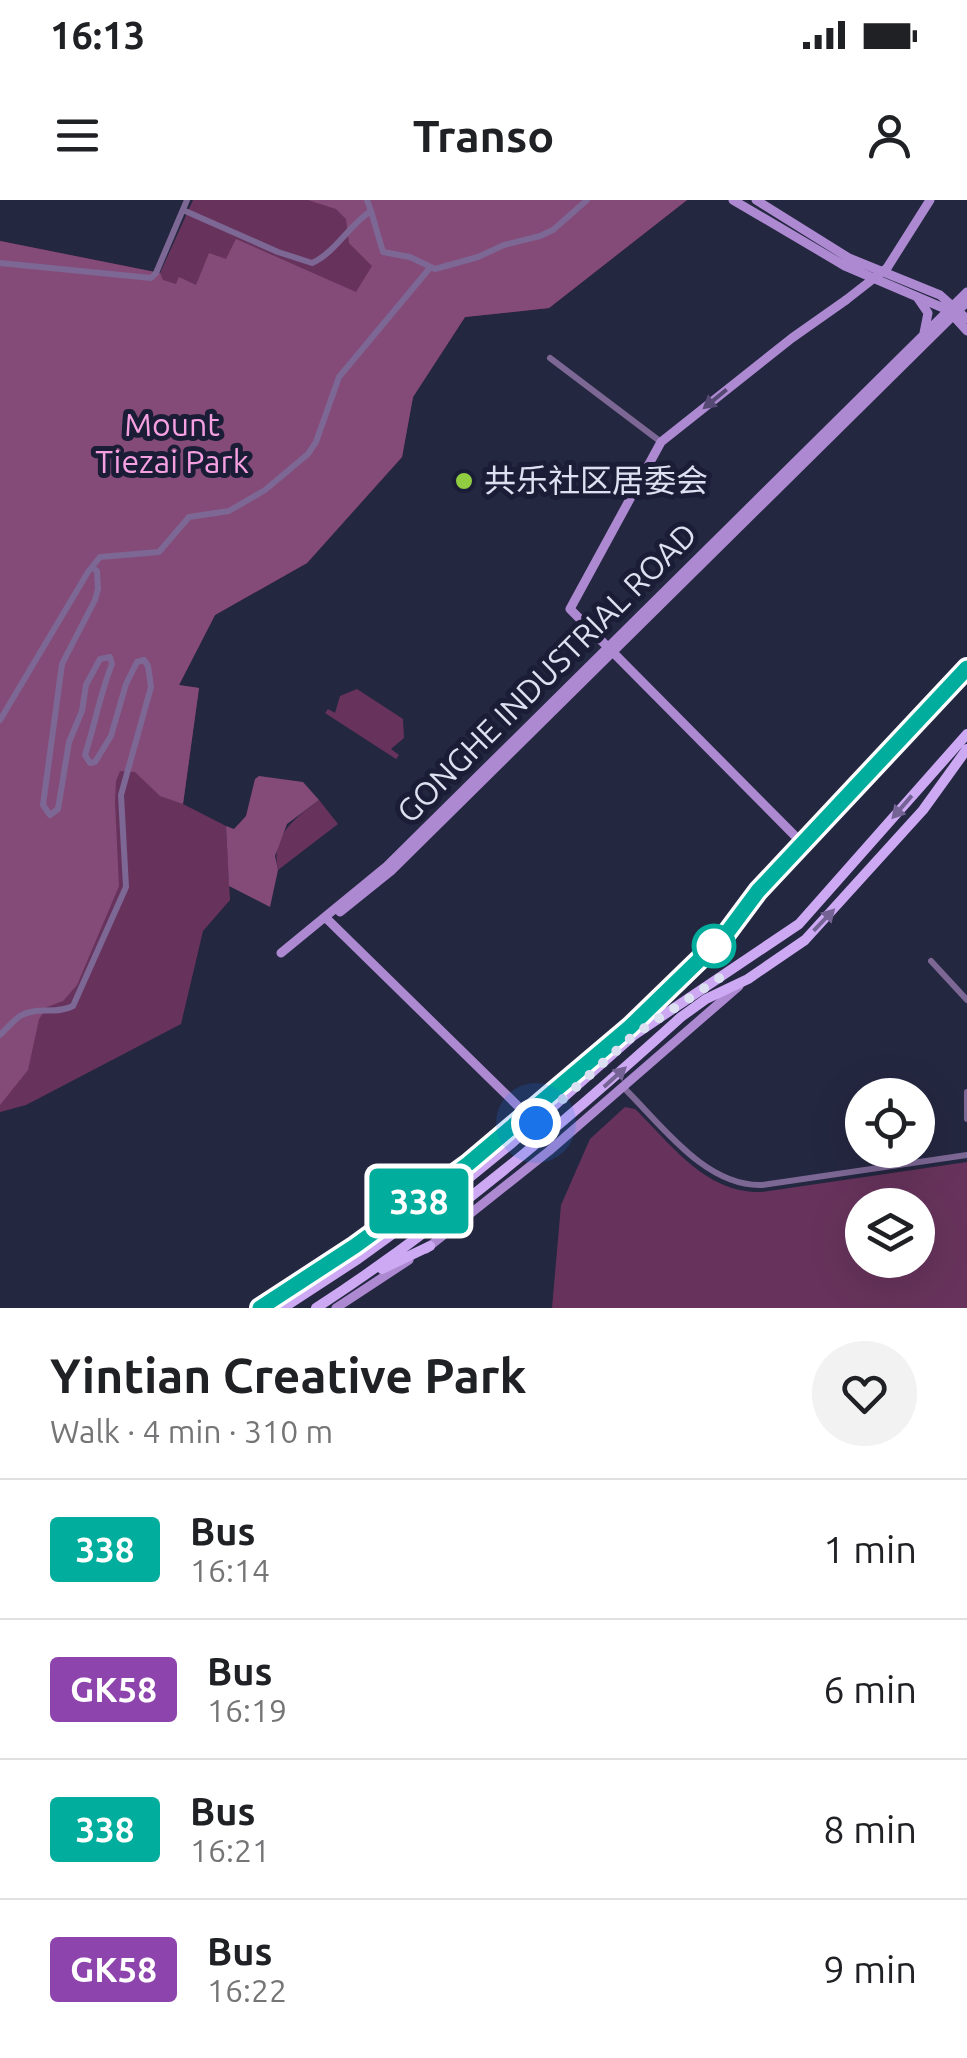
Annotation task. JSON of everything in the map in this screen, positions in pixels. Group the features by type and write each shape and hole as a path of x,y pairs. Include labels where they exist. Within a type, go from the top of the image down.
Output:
{"main road":[{"path":"283,1308 358,1260 459,1186 634,1035 800,924 967,734"},
{"path":"316,1308 522,1158 681,1017 706,999 748,979 805,940 872,870 964,755"},
{"path":"459,1186 500,1136"},
{"path":"359,1280 430,1246"}],"street":[{"path":"0,263 151,278 187,200"},
{"path":"367,200 383,252 410,257 429,269"},
{"path":"0,720 100,557 159,552 189,517 229,512 265,490 308,454 340,377 429,269 478,257 504,244 554,230 587,200"},
{"path":"733,200 845,266 954,310 967,319"},
{"path":"756,200 849,258 940,295 967,331"},
{"path":"803,844 570,609 662,442 886,268 930,200"},
{"path":"183,210 312,263 371,212"},
{"name":"GONGHE INDUSTRIAL ROAD","path":"284,954 387,866 610,650 954,310 967,292"},
{"path":"915,296 928,313 924,336"},
{"name":"GONGHE INDUSTRIAL ROAD","path":"327,919 391,871 924,336 967,302"},
{"path":"550,358 662,442"},
{"path":"0,1035 19,1017 32,1012 63,1011 76,1002 126,886 123,778 138,740 151,678 144,660 137,662 110,736 95,762 90,763 84,755 98,720 102,688 112,664 104,656 86,685 82,710 69,742 58,809 50,815 43,804 62,664 95,600 98,589 94,569"},
{"path":"352,943 343,921 355,900"},
{"path":"327,919 526,1114"},
{"path":"931,962 967,1000"},
{"path":"336,1308 430,1246 550,1151 748,979"},
{"path":"260,1308 429,1194 630,1027 676,1006"},
{"path":"623,1087 704,1167 738,1184 762,1185 967,1155"},
{"path":"967,1092 967,1118"}],"green space":[{"name":"Mount Tiezai Park","path":"193,200 687,200 549,308 465,317 413,397 402,457 307,563 215,615 179,685 199,688 183,804 226,826 230,900 203,931 181,1024 26,1105 0,1112 0,241 160,273"},
{"name":"Mount Tiezai Park","path":"308,200 687,200 549,308 465,317 413,397 402,457 307,563 215,615 179,685 199,688 183,804 160,796 135,772 120,771 115,802 119,886 77,985 63,1001 47,1007 39,1019 28,1070 0,1105 0,241 160,273 163,280 176,284 179,277 196,285 209,253 226,259 236,239 356,292 372,266 349,243 346,219 336,209"},
{"path":"357,689 403,719 404,738 391,749 399,755 396,759 325,713 328,709 335,713 340,696"},
{"path":"259,776 303,782 319,800 287,824 275,856 278,870 270,907 229,886 226,826 234,829 246,816"},
{"path":"319,800 338,824 278,870 278,847 286,829"},
{"path":"625,1107 635,1109 691,1165 724,1185 742,1190 762,1192 967,1162 967,1308 552,1308 561,1205 590,1139"}],"bus line":[{"name":"338","path":"260,1308 429,1194 630,1027 726,934 758,891 967,668"}],"place":[{"name":"共乐社区居委会","path":"464,481"}],"route":[{"path":"536,1123 634,1035 721,977 714,946"}]}
